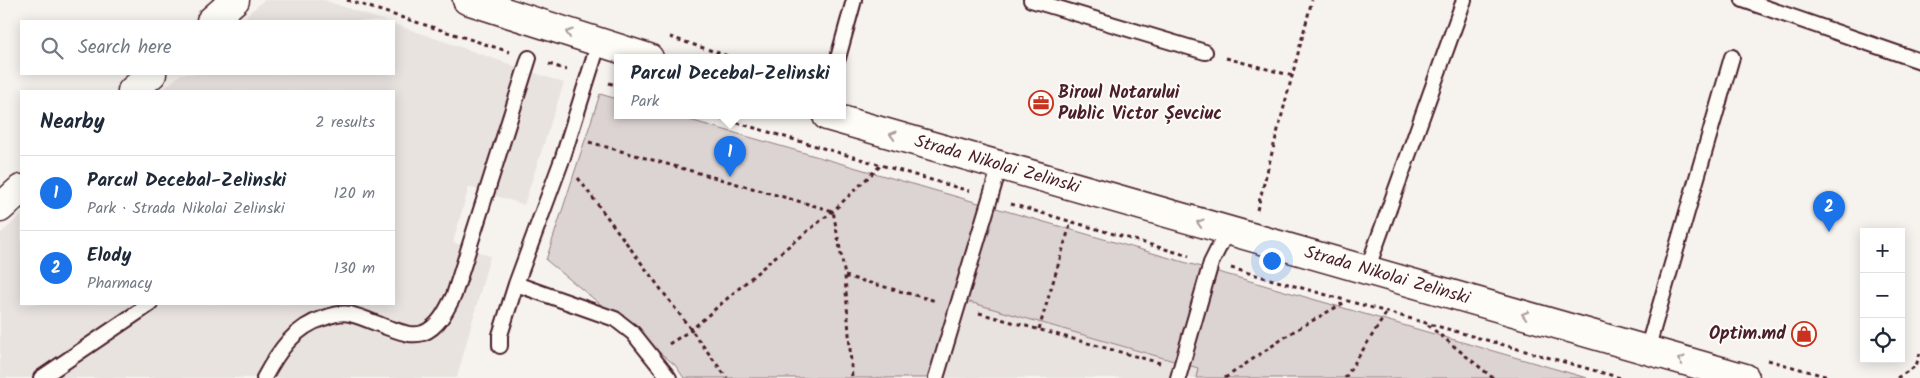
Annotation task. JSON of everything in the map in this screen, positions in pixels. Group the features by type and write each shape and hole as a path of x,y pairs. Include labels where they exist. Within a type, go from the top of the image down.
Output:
{"street":[{"path":"212,20 236,0"},
{"path":"467,0 636,54"},
{"path":"133,90 151,75"},
{"name":"Strada Nikolai Zelinski","path":"838,119 1745,378"},
{"path":"0,208 20,190"}],"lane":[{"path":"839,54 854,0"},
{"path":"1031,0 1204,52"},
{"path":"1367,270 1464,0"},
{"path":"1743,0 1920,61"},
{"path":"500,346 500,335 516,284 562,158 599,42"},
{"path":"1647,350 1732,57"},
{"path":"264,378 284,345 298,330 314,321 332,315 349,314 402,333 412,334 423,333 434,326 446,312 454,295 528,58"},
{"path":"936,378 1000,165"},
{"path":"1179,373 1211,263 1227,231"},
{"path":"516,284 614,319 633,333 670,378"},
{"path":"41,378 149,305"}],"path":[{"path":"348,0 614,85"},
{"path":"1256,214 1312,0"},
{"path":"1204,52 1293,76"},
{"path":"724,119 1211,263 1621,378"},
{"path":"569,136 833,211"},
{"path":"562,158 727,378"},
{"path":"652,355 691,330 775,257 833,211 880,165"},
{"path":"833,211 845,276 852,378"},
{"path":"1039,330 1071,222"},
{"path":"845,276 1039,330 1179,373"},
{"path":"1225,378 1294,331 1347,301"},
{"path":"1345,378 1387,312"},
{"path":"1426,323 1493,378"},
{"path":"1897,378 1918,367 1920,353"}],"shaded area":[{"path":"264,0 324,0 382,20 241,20"},
{"path":"395,24 564,83 524,205 469,187 453,242 490,256 457,378 0,378 0,234 20,216 20,305 395,305 395,90 162,90 180,75 395,75"},
{"path":"600,94 614,98 614,119 686,119 1587,378 1196,378 1198,368 952,297 928,378 684,378 675,365 546,260"},
{"path":"952,296 1198,369 1196,378 928,378"}],"place":[{"name":"Biroul Notarului Public Victor Șevciuc","path":"1041,103"},
{"name":"Parcul Decebal-Zelinski","path":"730,177"},
{"name":"Elody","path":"1829,232"},
{"name":"Optim.md","path":"1804,334"}]}
